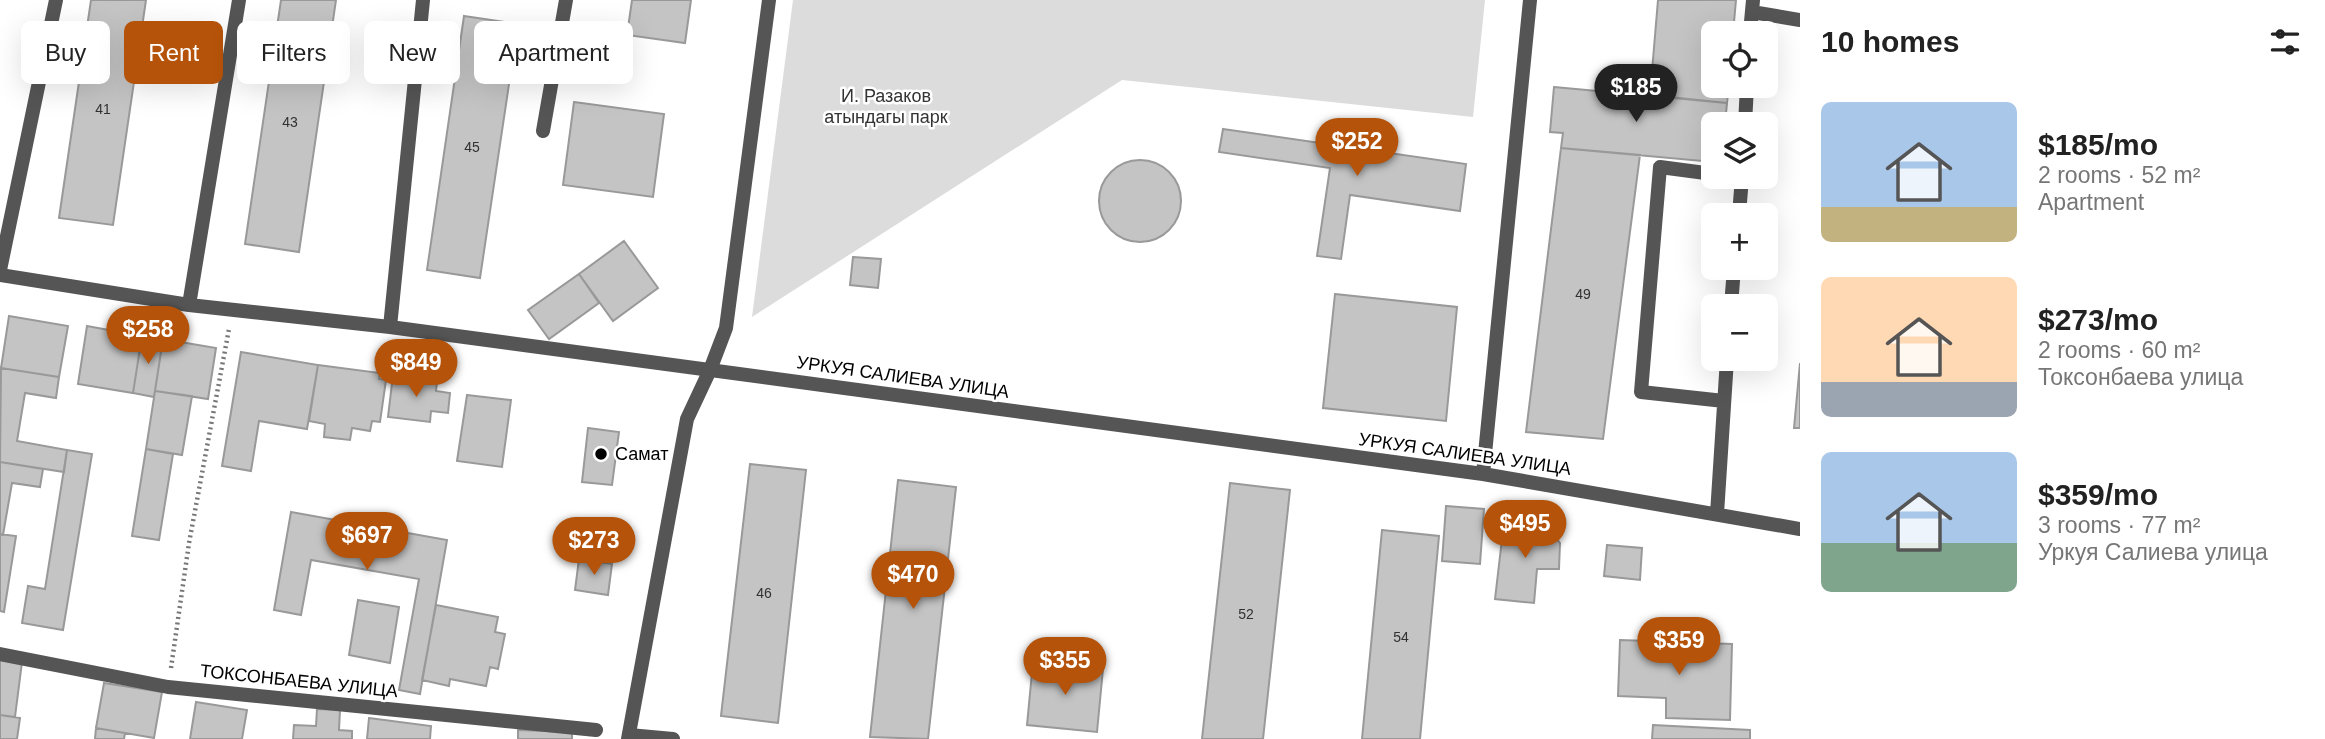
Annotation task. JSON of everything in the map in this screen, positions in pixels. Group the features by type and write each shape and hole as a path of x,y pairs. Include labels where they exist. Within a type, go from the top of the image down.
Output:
{"street":[{"path":"0,273 56,0"},
{"path":"189,305 239,0"},
{"path":"390,327 423,0"},
{"path":"543,131 566,0"},
{"path":"673,739 628,737 687,419 726,328 769,0"},
{"path":"1483,474 1530,0"},
{"path":"1752,6 1800,20"},
{"path":"1701,172 1660,167 1641,392 1724,401"},
{"name":"УРКУЯ САЛИЕВА УЛИЦА","path":"0,273 189,305 390,327 1483,474 1800,528"},
{"path":"1717,514 1726,371"},
{"name":"ТОКСОНБАЕВА УЛИЦА","path":"0,654 168,687 596,730"}],"path":[{"path":"168,687 189,543 232,310"}],"green space":[{"name":"И. Разаков атындагы парк","path":"793,0 1485,0 1473,117 1122,80 752,317"}],"building":[{"path":"91,0 146,0 143,21 124,21 124,84 134,84 113,225 59,218 79,84 110,84 110,21 88,21"},
{"path":"281,0 336,0 333,21 278,21"},
{"path":"632,0 691,0 685,43 633,36 633,21 629,21"},
{"path":"1658,0 1736,0 1734,21 1701,21 1701,98 1728,98 1727,103 1650,95"},
{"path":"464,16 498,21 474,21 474,84 509,84 480,278 427,270 454,84 460,84 460,43"},
{"path":"269,84 324,84 299,252 245,244"},
{"path":"1554,87 1727,103 1726,112 1701,112 1701,161 1561,148 1563,133 1550,132"},
{"path":"574,102 664,114 653,197 563,185"},
{"path":"1223,129 1466,164 1460,211 1350,195 1341,259 1317,256 1330,168 1219,152"},
{"path":"1561,148 1640,155 1603,439 1526,432"},
{"path":"1140,160 1156,163 1169,172 1178,185 1181,201 1178,217 1169,230 1156,239 1140,242 1124,239 1111,230 1102,217 1099,201 1102,185 1111,172 1124,163"},
{"path":"624,241 658,288 613,321 579,274"},
{"path":"853,257 881,259 878,288 850,285"},
{"path":"579,274 599,303 549,339 528,310"},
{"path":"1335,294 1457,307 1446,421 1323,408"},
{"path":"9,316 68,326 59,377 1,368"},
{"path":"87,326 142,336 133,393 78,384"},
{"path":"142,336 163,339 154,397 133,393"},
{"path":"163,339 216,348 208,399 155,391"},
{"path":"241,352 318,365 307,429 259,421 251,471 222,466"},
{"path":"1800,363 1800,428 1794,428"},
{"path":"318,365 380,373 379,379 386,380 380,422 372,421 370,431 352,428 350,440 324,437 325,424 309,421"},
{"path":"1,368 59,377 56,398 25,393 17,441 67,450 64,472 0,462"},
{"path":"393,375 437,381 436,391 450,393 448,413 431,411 430,422 388,417"},
{"path":"155,391 192,396 182,455 146,449"},
{"path":"467,395 511,400 502,467 457,461"},
{"path":"588,428 619,432 612,485 582,482"},
{"path":"146,449 173,454 159,540 132,536"},
{"path":"67,450 92,454 63,630 22,623 28,586 45,589"},
{"path":"0,462 43,469 40,487 12,483 3,535 0,534"},
{"path":"750,464 806,470 778,723 721,716"},
{"path":"898,480 956,487 928,739 870,737"},
{"path":"1230,483 1290,490 1263,739 1202,739"},
{"path":"1446,506 1484,509 1480,564 1442,561"},
{"path":"291,512 447,540 420,694 399,690 419,579 311,560 301,615 274,610"},
{"path":"1504,522 1547,527 1560,543 1559,569 1537,569 1534,603 1495,599"},
{"path":"1382,530 1439,536 1420,739 1362,739"},
{"path":"0,534 16,536 4,612 0,611"},
{"path":"1607,545 1642,548 1640,580 1604,576"},
{"path":"579,559 612,564 608,595 575,590"},
{"path":"358,600 399,607 390,663 349,655"},
{"path":"436,605 498,617 495,632 505,634 498,669 490,667 486,686 450,679 449,686 422,680"},
{"path":"1620,640 1732,644 1730,720 1666,718 1666,698 1618,696"},
{"path":"0,658 22,662 15,717 0,715"},
{"path":"1033,662 1103,669 1097,732 1027,725"},
{"path":"104,683 162,692 154,738 96,728"},
{"path":"196,702 247,710 242,739 190,739"},
{"path":"317,709 340,710 339,730 352,731 352,739 293,739 294,725 316,726"},
{"path":"0,715 20,718 17,739 0,739"},
{"path":"369,718 431,726 430,739 367,739"},
{"path":"1653,725 1750,730 1750,739 1652,739"},
{"path":"96,728 125,733 124,739 95,739"},
{"path":"518,730 572,732 572,739 518,739"}],"place":[{"name":"Самат","path":"601,454"}]}
